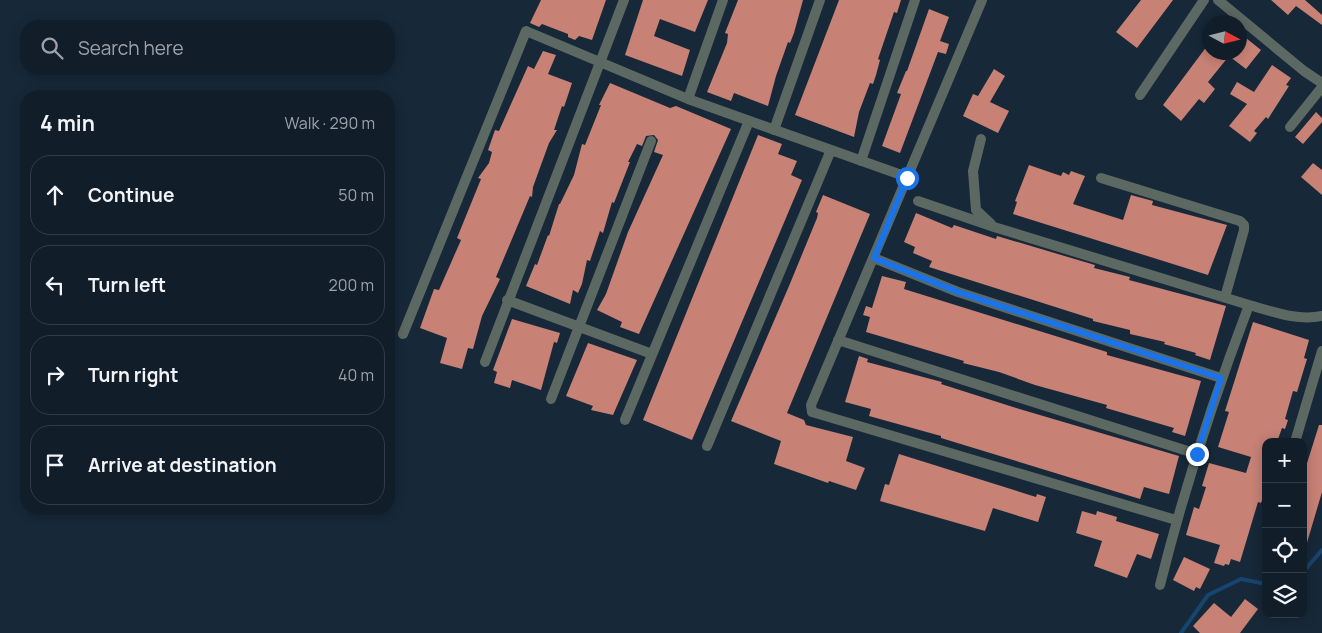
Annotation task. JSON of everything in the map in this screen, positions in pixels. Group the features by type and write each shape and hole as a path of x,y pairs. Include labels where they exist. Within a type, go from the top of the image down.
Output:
{"street":[{"path":"484,362 624,0"},
{"path":"688,99 723,0"},
{"path":"774,130 820,0"},
{"path":"861,161 915,0"},
{"path":"982,0 811,405 812,412 1176,520"},
{"path":"1140,95 1204,0"},
{"path":"1218,0 1304,71 1322,83"},
{"path":"403,334 526,31 688,99 907,178"},
{"path":"1290,127 1322,87"},
{"path":"625,420 749,120"},
{"path":"981,139 973,171 976,210 994,227"},
{"path":"552,399 578,326 651,142"},
{"path":"707,446 831,150"},
{"path":"1101,178 1240,221 1244,225 1244,230 1224,297"},
{"path":"918,201 994,227 1249,305 1300,318 1322,316"},
{"path":"874,258 958,292 1221,378"},
{"path":"507,300 652,354"},
{"path":"1160,585 1176,520 1221,378 1249,305"},
{"path":"838,340 1197,454"},
{"path":"1296,438 1322,351"}],"building":[{"path":"541,0 606,0 592,40 579,36 575,40 568,37 568,34 542,24 539,27 530,23"},
{"path":"643,0 708,0 695,32 660,19 654,36 690,50 682,76 625,55"},
{"path":"738,0 803,0 794,33 790,43 788,42 776,76 768,106 734,93 731,101 707,92 727,43 728,34 725,33"},
{"path":"839,0 901,0 897,13 894,12 878,59 880,60 873,84 870,83 859,112 854,137 795,115"},
{"path":"1141,0 1173,0 1137,48 1116,32"},
{"path":"1271,0 1305,0 1322,15 1322,25 1296,6 1288,15"},
{"path":"929,9 949,17 940,41 949,44 946,54 938,52 900,153 882,146 901,94 897,93 907,71"},
{"path":"1247,39 1261,50 1246,69 1234,60 1247,60"},
{"path":"543,51 556,55 548,74 572,83 554,130 557,130 549,143 533,187 532,197 530,196 496,277 500,279 482,316 473,349 468,348 462,369 440,363 447,338 420,328 434,289 439,290 461,240 457,238 481,179 478,178 489,163 492,152 488,150 495,130 499,131 528,66 534,69"},
{"path":"1202,53 1202,60 1226,60 1208,82 1215,89 1204,103 1199,99 1181,121 1163,105"},
{"path":"1272,65 1291,78 1286,85 1289,86 1268,119 1266,117 1254,131 1257,133 1250,142 1229,126 1247,104 1230,94 1237,82 1254,92"},
{"path":"994,69 1005,76 990,102 1009,111 998,133 963,116 973,94 978,96"},
{"path":"610,83 670,108 676,106 731,129 639,334 620,327 622,322 597,310 606,294 628,232 663,155 654,152 658,140 654,135 646,136 642,146 637,144 628,162 630,162 614,203 612,202 603,233 600,231 590,261 587,260 582,284 578,293 573,290 570,304 526,286 549,236 559,204 574,175 582,144 585,145 601,105 599,105"},
{"path":"1316,112 1322,118 1322,122 1303,144 1295,137"},
{"path":"758,135 782,144 778,154 797,161 791,175 802,180 692,440 643,420"},
{"path":"1313,163 1322,170 1322,195 1301,177"},
{"path":"1029,165 1061,176 1063,172 1069,175 1071,171 1085,176 1073,204 1123,220 1131,195 1153,201 1152,205 1227,225 1208,275 1013,214 1017,202 1015,201"},
{"path":"823,195 870,214 787,413 804,420 806,425 853,437 846,461 865,468 856,490 829,481 828,483 774,464 781,441 731,421 817,218 818,213 816,212"},
{"path":"916,213 952,228 954,225 996,239 997,236 1095,265 1094,268 1130,277 1129,280 1226,306 1210,360 1195,355 1196,353 1164,344 1165,342 1130,334 1130,330 1093,321 1093,319 929,267 932,261 913,253 915,247 904,242"},
{"path":"882,276 906,282 904,289 1107,352 1107,355 1201,381 1185,436 1172,432 1174,428 1106,408 1107,405 1035,385 999,372 963,363 964,361 866,332 870,317 863,315 866,306 872,308"},
{"path":"512,319 560,333 557,343 554,342 541,390 512,380 510,388 494,383 497,372 493,370"},
{"path":"1253,322 1309,340 1304,358 1307,359 1297,392 1293,391 1285,419 1288,420 1285,429 1282,428 1278,438 1262,438 1262,500 1261,503 1258,502 1240,562 1231,559 1229,565 1225,564 1224,566 1214,563 1220,545 1186,535 1194,507 1199,509 1206,487 1202,486 1209,463 1246,473 1251,457 1218,447 1229,412 1225,411"},
{"path":"588,343 637,360 613,415 591,410 593,406 566,396"},
{"path":"859,356 868,359 867,362 942,382 941,384 1013,407 1179,456 1169,494 1144,487 1140,499 941,438 941,436 869,416 871,409 845,402"},
{"path":"1319,425 1322,425 1322,492 1307,543 1307,483 1307,463"},
{"path":"899,454 1036,497 1037,494 1046,497 1038,522 993,508 985,531 880,501 885,484 889,485"},
{"path":"1082,511 1096,515 1097,511 1117,517 1116,521 1159,534 1151,559 1137,554 1127,578 1094,566 1102,541 1076,533"},
{"path":"1184,557 1210,569 1200,589 1196,587 1194,591 1173,580"},
{"path":"1245,599 1258,609 1240,633 1200,633 1193,626 1214,603 1231,617"}],"waterway":[{"path":"1307,567 1322,550"},
{"path":"1181,633 1208,595 1241,579 1262,583"}],"route":[{"path":"907,178 874,258 916,273 958,292 1221,378 1197,454"}]}
